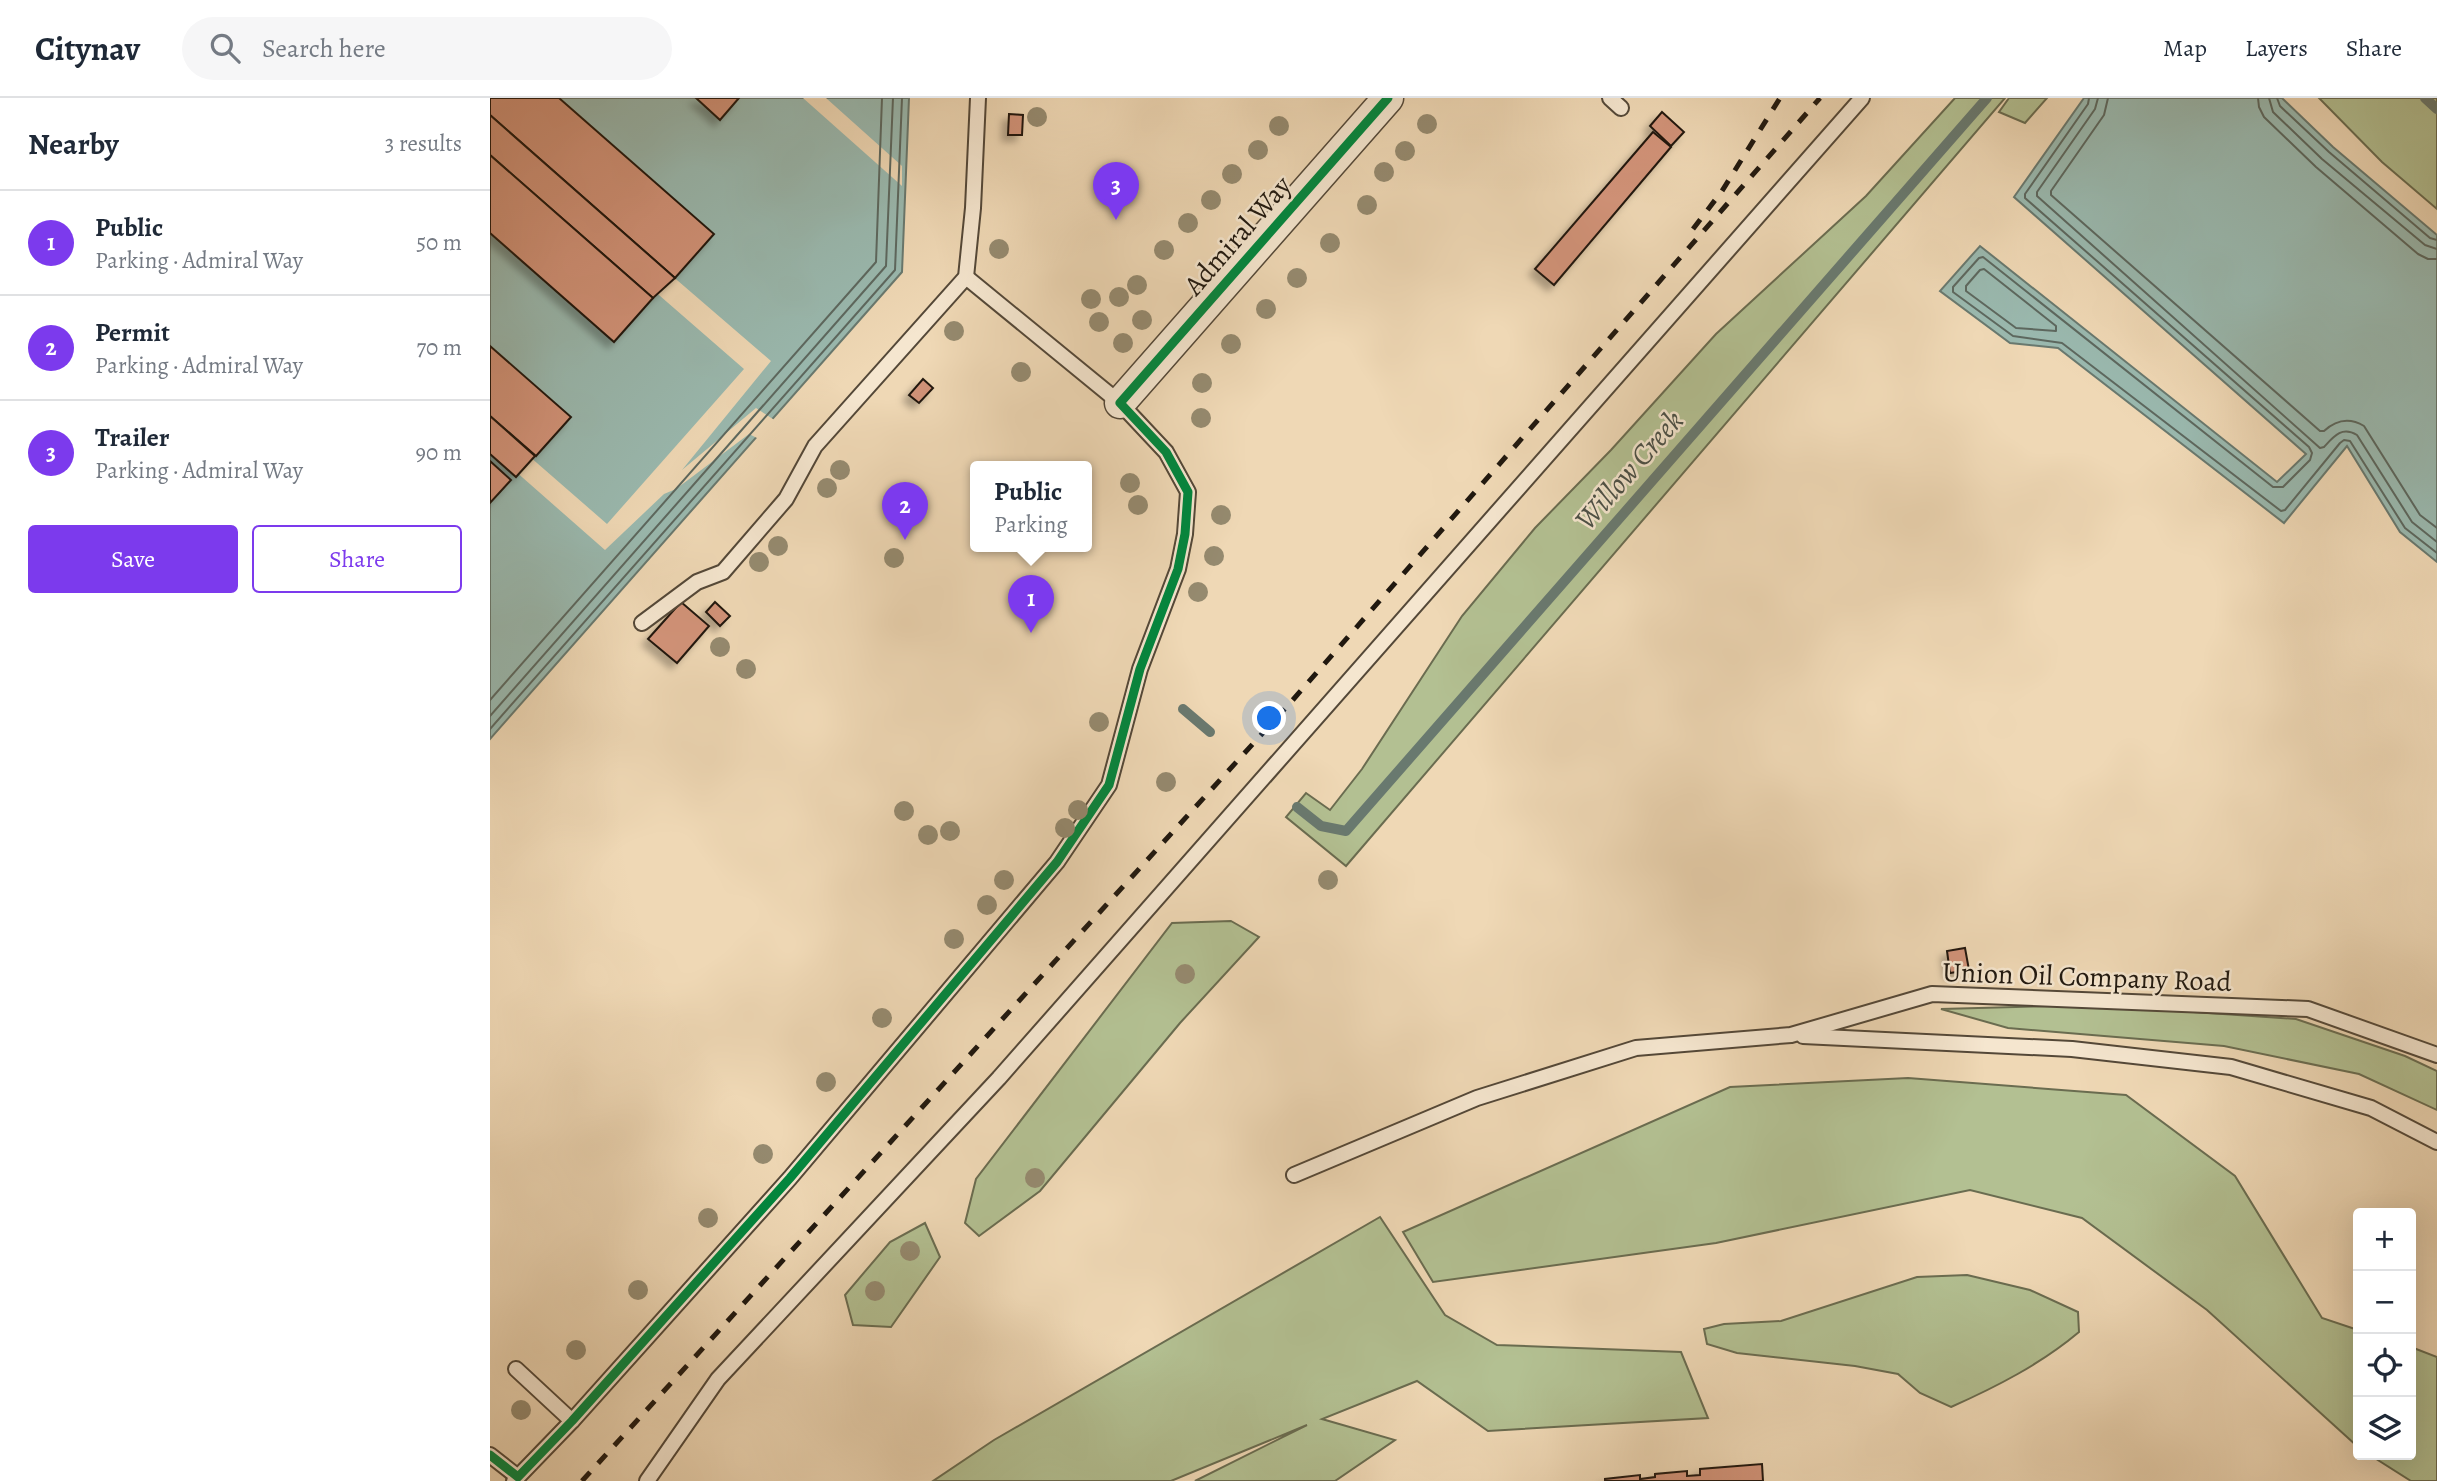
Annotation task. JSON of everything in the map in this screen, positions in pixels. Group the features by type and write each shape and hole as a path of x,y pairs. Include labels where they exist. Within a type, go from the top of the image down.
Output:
{"street":[{"name":"Admiral Way","path":"1120,403 1388,98"}],"lane":[{"path":"642,623 697,582 723,572 786,499 815,446 966,277 973,208 978,98"},
{"path":"647,1481 718,1379 1008,1068 1862,98"},
{"path":"490,1455 516,1479 572,1421 790,1178 950,989 1057,862 1109,785 1140,669 1178,569 1185,534 1188,492 1166,452 1120,403 966,277"},
{"name":"Union Oil Company Road","path":"1294,1175 1477,1098 1636,1048 1791,1035 1931,994 2308,1009 2437,1055"},
{"path":"1791,1035 2073,1049 2231,1068 2371,1108 2437,1142"},
{"path":"516,1369 572,1421"}],"green space":[{"path":"1955,98 2005,98 1346,866 1286,817 1306,793 1330,810 1362,769 1462,616 1535,528 1611,450 1716,334 1866,196"},
{"path":"2009,98 2047,98 2025,123 1999,112"},
{"path":"2319,98 2437,98 2437,209 2382,162"},
{"path":"1231,921 1259,937 1180,1023 1040,1191 979,1236 965,1223 976,1179 1172,923"},
{"path":"2091,1005 2296,1019 2405,1056 2437,1071 2437,1110 2359,1074 2224,1046 2008,1028 1941,1009"},
{"path":"1908,1078 2126,1095 2235,1176 2322,1318 2353,1328 2353,1442 2207,1310 2082,1218 1970,1190 1716,1243 1433,1282 1403,1232 1730,1087"},
{"path":"1380,1217 1445,1315 1497,1345 1681,1352 1708,1418 1488,1431 1417,1381 1322,1419 1395,1440 1335,1481 1195,1481 1307,1425 1171,1481 933,1481 994,1440"},
{"path":"925,1223 940,1257 891,1327 853,1325 845,1295 890,1242"},
{"path":"1967,1275 2030,1290 2078,1312 2079,1332 2018,1374 1951,1407 1920,1393 1898,1374 1855,1366 1737,1353 1707,1344 1704,1329 1724,1324 1781,1321 1917,1277"},
{"path":"2416,1349 2437,1357 2437,1481 2411,1481 2378,1460 2416,1460"}],"water":[{"path":"490,98 909,98 902,272 490,739"},
{"path":"2084,98 2282,98 2333,147 2437,235 2437,562 2400,532 2347,446 2284,523 2058,348 2010,343 1940,291 1980,246 2277,482 2306,454 2014,197"}],"pier":[{"path":"803,98 826,98 902,166 902,186"},
{"path":"490,119 771,361 682,470 756,408 776,421 759,439 749,434 676,489 664,494 605,550 490,449 490,422 607,524 744,369 490,148"}],"building":[{"path":"490,98 559,98 714,234 675,278 490,115"},
{"path":"696,98 739,98 720,120"},
{"path":"1662,112 1684,132 1671,146 1650,126"},
{"path":"1009,114 1023,115 1022,135 1008,135"},
{"path":"490,115 675,278 653,298 490,155"},
{"path":"1653,132 1671,147 1554,285 1535,269"},
{"path":"490,155 653,298 614,342 490,233"},
{"path":"490,346 571,417 536,456 490,416"},
{"path":"923,379 933,388 919,403 909,395"},
{"path":"490,416 535,456 516,477 490,454"},
{"path":"490,461 511,480 490,503"},
{"path":"681,602 709,626 677,663 648,639"},
{"path":"715,602 730,616 720,626 706,612"},
{"path":"1965,948 1969,970 1950,973 1947,951"},
{"path":"1762,1464 1763,1481 1605,1481 1640,1475 1640,1479 1655,1477 1655,1474 1687,1471 1687,1476 1700,1475 1700,1469"}],"waterway":[{"name":"Willow Creek","path":"1297,807 1321,826 1346,831 1987,98"},
{"name":"Willow Creek","path":"2425,98 2437,109"},
{"name":"Willow Creek","path":"1183,709 1210,732"}],"railway":[{"path":"1693,229 1722,191 1780,98"},
{"path":"582,1481 1291,702 1820,98"}],"cycle path":[{"path":"490,1455 518,1477 572,1421 790,1178 1057,862 1109,785 1140,669 1178,569 1185,534 1188,492 1166,452 1120,403 1388,98"}],"place":[{"name":"Trailer","path":"1116,220"},
{"name":"Permit","path":"905,540"},
{"name":"Public","path":"1031,633"}]}
